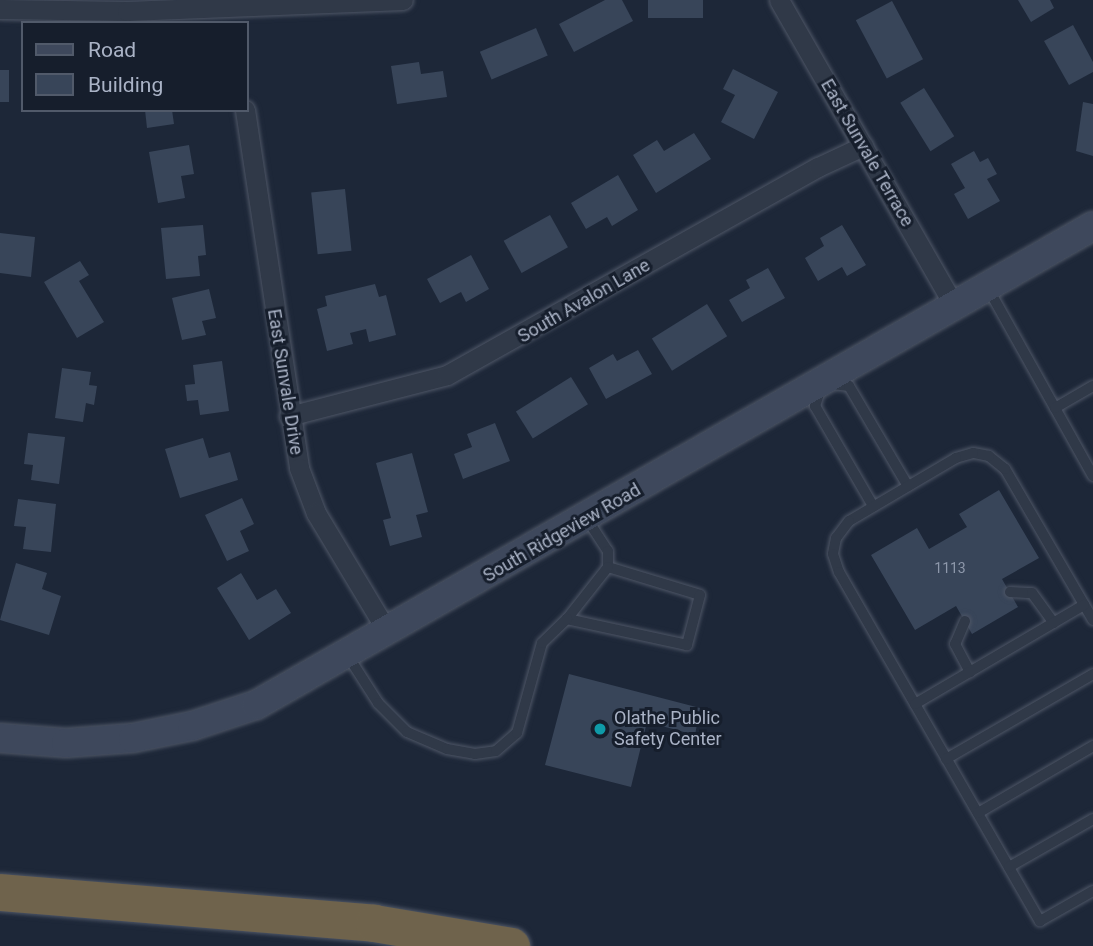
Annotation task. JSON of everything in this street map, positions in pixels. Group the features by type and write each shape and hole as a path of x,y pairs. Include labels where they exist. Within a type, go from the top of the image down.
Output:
{"highway":[{"path":"0,892 374,923 511,946"}],"main road":[{"name":"South Ridgeview Road","path":"0,738 66,743 133,738 192,726 256,705 348,656 1093,226"}],"street":[{"path":"0,9 233,11 403,0"},
{"name":"East Sunvale Terrace","path":"779,0 954,306"},
{"name":"East Sunvale Drive","path":"245,112 289,416 299,468 316,513 388,633"},
{"name":"South Avalon Lane","path":"289,416 447,375 818,167 863,146"}],"lane":[{"path":"987,286 1093,476"},
{"path":"873,506 815,406 822,383 849,386 908,486"},
{"path":"1055,408 1093,386"},
{"path":"1093,620 1005,469 989,456 973,453 956,458 849,521 836,538 833,554 839,572 1040,921 1093,891"},
{"path":"348,656 378,703 407,732 447,749 475,754 496,751 517,733 542,643 566,619 608,567 608,551 587,518"},
{"path":"566,619 687,645 700,595 608,567"},
{"path":"1010,592 1032,593 1054,623"},
{"path":"915,704 1084,605"},
{"path":"965,621 955,644 970,672"},
{"path":"946,759 1093,674"},
{"path":"978,813 1093,746"},
{"path":"1009,867 1093,819"}],"building":[{"path":"605,0 622,0 633,21 574,52 559,24"},
{"path":"648,0 703,0 703,18 648,18"},
{"path":"1018,0 1050,0 1054,8 1031,22"},
{"path":"892,1 923,59 887,79 856,20"},
{"path":"1073,25 1093,62 1093,72 1069,85 1044,41"},
{"path":"536,28 548,56 492,79 480,52"},
{"path":"419,62 421,74 443,71 447,97 397,104 391,66"},
{"path":"733,69 778,92 754,139 721,122 735,95 723,89"},
{"path":"0,70 9,70 9,102 0,102"},
{"path":"924,88 954,136 930,151 900,103"},
{"path":"1083,102 1093,104 1093,156 1076,151"},
{"path":"145,112 172,112 174,124 147,128"},
{"path":"694,133 711,159 656,193 633,155 657,140 664,151"},
{"path":"189,145 194,174 181,176 185,198 158,203 149,152"},
{"path":"974,151 980,162 988,158 997,174 987,179 1000,201 968,219 954,194 965,188 951,164"},
{"path":"618,175 638,210 612,226 607,217 586,229 571,203"},
{"path":"345,189 351,251 318,254 311,193"},
{"path":"550,215 568,247 522,273 504,241"},
{"path":"203,225 206,255 198,256 200,276 166,279 161,228"},
{"path":"842,225 866,265 847,276 842,267 818,281 805,258 824,246 820,238"},
{"path":"0,233 35,237 31,277 0,273"},
{"path":"471,255 489,289 466,302 461,292 440,303 427,279"},
{"path":"80,261 89,275 79,281 104,322 77,338 44,282"},
{"path":"768,268 785,298 742,322 729,300 750,288 746,280"},
{"path":"375,284 379,297 386,295 396,335 369,342 366,329 350,333 353,344 327,351 317,309 327,306 325,296"},
{"path":"209,289 216,318 202,321 206,335 182,340 172,298"},
{"path":"707,304 727,336 672,371 652,338"},
{"path":"638,350 652,374 606,399 589,368 613,354 617,361"},
{"path":"222,361 229,411 200,415 198,400 187,401 185,385 195,384 193,365"},
{"path":"62,368 91,372 89,385 97,386 94,405 86,403 83,422 55,418"},
{"path":"571,377 588,404 533,439 516,411"},
{"path":"495,423 510,461 463,479 454,454 472,447 467,434"},
{"path":"28,433 65,437 59,484 31,480 33,465 24,464"},
{"path":"203,438 209,458 230,452 238,480 180,498 165,449"},
{"path":"412,453 428,512 416,515 422,537 390,546 383,520 391,518 376,463"},
{"path":"999,490 1039,558 1002,579 1018,607 972,634 956,606 915,630 871,555 917,528 929,549 967,527 959,514"},
{"path":"242,498 254,524 240,531 249,551 227,561 205,515"},
{"path":"18,499 56,504 51,552 23,549 26,527 14,526"},
{"path":"16,563 47,573 42,589 61,596 49,635 0,620"},
{"path":"241,573 257,600 276,589 291,613 249,640 217,588"},
{"name":"Olathe Public Safety Center","path":"569,674 700,708 695,735 647,722 631,787 545,765"}],"place":[{"name":"Olathe Public Safety Center","path":"600,729"}]}
